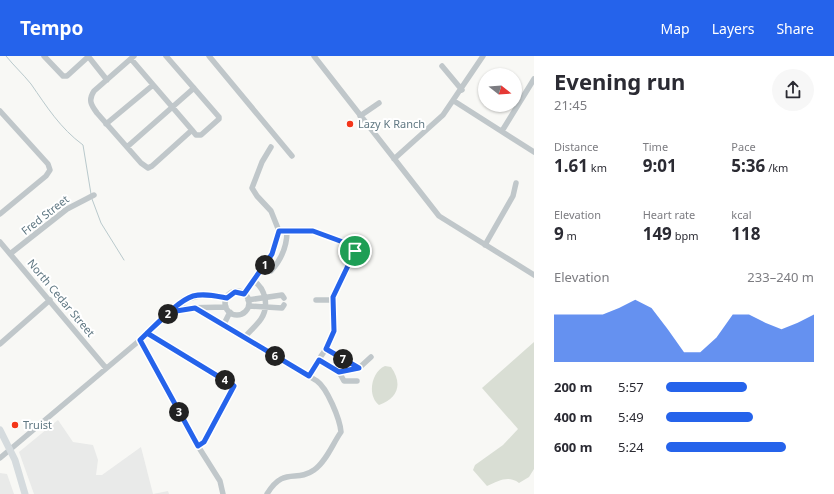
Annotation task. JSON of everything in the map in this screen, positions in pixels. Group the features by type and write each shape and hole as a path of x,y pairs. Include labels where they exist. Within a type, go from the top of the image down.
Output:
{"main road":[{"path":"0,430 11,449 25,494"}],"street":[{"path":"45,56 63,76 67,76 88,56 107,80"},
{"path":"166,56 218,116 219,119 204,134 196,135 192,130 153,85 133,58 94,91 90,96 91,104 127,148 141,163 150,168 192,130"},
{"path":"209,56 292,156"},
{"path":"314,56 439,216 534,276"},
{"path":"394,159 443,116 462,90 483,56"},
{"path":"442,66 462,90"},
{"path":"502,131 534,79"},
{"path":"106,124 153,85"},
{"path":"127,148 194,88"},
{"path":"454,101 534,152"},
{"path":"360,116 379,103"},
{"path":"0,111 48,164 50,170 46,176 0,214"},
{"path":"244,294 263,269 272,254 279,231 271,211 257,196 252,188 262,162 271,147"},
{"path":"485,245 513,196 516,183"},
{"name":"Fred Street","path":"10,254 70,206 94,195"},
{"path":"279,231 313,231 339,239 354,248 355,255 332,300 334,331 326,349 309,376"},
{"path":"263,269 271,271 275,267 284,248 287,231"},
{"name":"North Cedar Street","path":"0,242 106,368"},
{"path":"244,338 261,319 265,307 265,297 261,286 254,281"},
{"path":"0,458 140,340 181,302 193,296 203,295 227,298 235,292 244,294"},
{"path":"244,294 248,303"},
{"path":"227,298 226,306 230,312 234,314 241,314 248,303 265,297 282,295 284,298"},
{"path":"0,344 50,300"},
{"path":"316,300 332,300"},
{"path":"181,302 184,308"},
{"path":"248,303 265,307 282,308 284,305"},
{"path":"170,312 184,308 226,306"},
{"path":"195,308 320,384 339,420 341,432 315,470 304,475 282,479 273,483 267,494"},
{"path":"223,326 230,312"},
{"path":"147,333 234,386 204,442 198,446"},
{"path":"140,340 198,446 220,481 223,494"},
{"path":"326,349 359,368"},
{"path":"339,372 359,368 371,357"},
{"path":"319,360 339,372 344,381 356,381"}],"shaded area":[{"path":"534,342 534,469 529,477 519,483 511,479 507,479 487,486 473,470 475,465 503,445 518,429 482,388"},
{"path":"385,366 391,367 395,373 397,379 397,390 391,398 379,405 373,396 372,384 376,373"},
{"path":"58,420 73,442 93,445 98,460 96,475 102,475 141,447 153,494 34,494 19,452"},
{"path":"0,473 7,474 14,494 0,494"},
{"path":"168,491 169,494 153,494"}],"waterway":[{"path":"6,56 31,84 48,109 67,132 83,145 91,194"},
{"path":"92,199 101,223 124,260"}],"place":[{"name":"Lazy K Ranch","path":"350,124"},
{"name":"Truist","path":"15,425"}],"route":[{"path":"355,251 351,245 339,239 313,231 279,231 272,254 244,294 235,292 231,293 227,298 203,295 193,296 184,300 170,312 159,322 147,333 140,340 198,446 204,442 234,386 147,333 170,312 175,312 184,308 195,308 236,334 309,376 319,360 339,372 359,368 326,349 333,337 334,331 333,297 355,255 355,251"}]}
